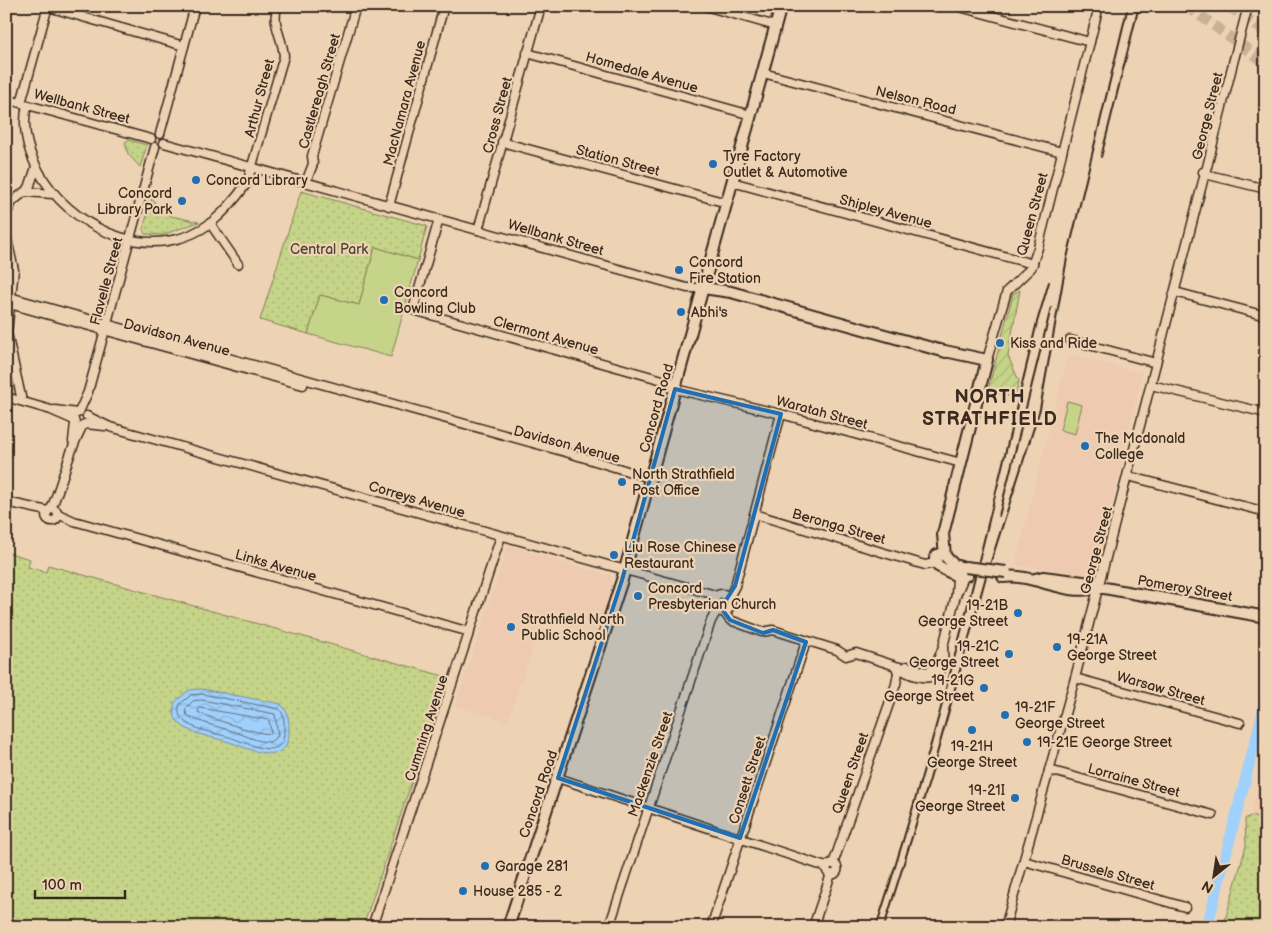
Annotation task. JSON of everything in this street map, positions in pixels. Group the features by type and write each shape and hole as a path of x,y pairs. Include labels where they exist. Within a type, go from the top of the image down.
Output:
{"main road":[{"name":"Concord Road","path":"508,927 625,570 781,6"},
{"name":"Wellbank Street","path":"703,288 731,292 987,362"},
{"name":"Wellbank Street","path":"940,350 974,363 987,362"},
{"name":"Queen Street","path":"938,558 939,542 943,534 987,362"},
{"path":"974,363 984,374"},
{"path":"938,558 954,565 965,574"},
{"name":"Pomeroy Street","path":"965,574 1007,575 1035,579 1043,577 1091,583 1099,587 1266,617"}],"street":[{"path":"48,6 184,46"},
{"name":"Arthur Street","path":"48,6 24,104 25,130 36,167 54,194 86,222 107,234 130,240 165,241 185,236 210,223 236,198 247,183 284,56 283,41 274,21 278,6"},
{"path":"160,134 196,6"},
{"name":"Castlereagh Street","path":"306,182 313,164 312,156 356,6"},
{"name":"MacNamara Avenue","path":"389,206 444,6"},
{"name":"Cross Street","path":"478,230 540,6"},
{"path":"705,6 776,26"},
{"path":"956,6 1090,42"},
{"name":"Queen Street","path":"987,362 1007,291 1032,264 1099,6"},
{"name":"George Street","path":"1005,927 1076,678 1248,6"},
{"name":"Homedale Avenue","path":"527,53 751,115"},
{"name":"Nelson Road","path":"763,73 1062,152"},
{"name":"Wellbank Street","path":"6,99 151,139"},
{"path":"156,134 160,134 165,139 160,148 151,143 151,139 156,134"},
{"name":"Station Street","path":"502,142 727,203"},
{"name":"Wellbank Street","path":"164,143 687,288 703,288"},
{"name":"Flavelle Street","path":"53,514 156,147"},
{"path":"6,215 9,203 26,192 36,167"},
{"path":"1206,175 1266,189"},
{"name":"Shipley Avenue","path":"732,182 1032,264"},
{"path":"26,192 54,194"},
{"name":"Clermont Avenue","path":"438,219 413,310 676,387"},
{"path":"210,223 238,264"},
{"path":"6,235 14,270 8,300 8,347 22,401"},
{"path":"1174,292 1266,316"},
{"name":"Davidson Avenue","path":"8,300 561,456 650,478"},
{"path":"1070,340 1156,363"},
{"path":"1151,385 1266,413"},
{"name":"Waratah Street","path":"676,387 961,464"},
{"name":"Correys Avenue","path":"6,397 712,594 716,597"},
{"path":"720,611 728,610 731,605 729,597 735,586 781,414"},
{"path":"1128,476 1266,512"},
{"name":"Links Avenue","path":"6,502 470,632"},
{"name":"Beronga Street","path":"754,514 925,565 938,558"},
{"name":"Cumming Avenue","path":"372,927 501,536"},
{"path":"729,597 721,594 716,597 714,605 727,618 762,632 773,630 806,642 837,650 846,656 856,653 899,667 907,666 926,672 932,671 943,647 956,595 965,574"},
{"name":"Mackenzie Street","path":"609,927 710,621 720,611"},
{"name":"Consett Street","path":"711,927 806,642"},
{"name":"Queen Street","path":"830,865 899,675 899,667"},
{"name":"Warsaw Street","path":"1076,678 1240,723"},
{"name":"Lorraine Street","path":"1049,770 1213,815"},
{"path":"558,778 740,838 830,865 827,872 831,874 813,927"},
{"name":"Brussels Street","path":"1024,861 1185,907"}],"highlighted area":[{"path":"675,389 781,414 735,586 721,608 730,620 763,633 773,630 806,642 740,838 558,778 622,580"}],"shaded area":[{"name":"The Mcdonald College","path":"1068,354 1142,373 1120,472 1092,576 1015,565"},
{"name":"Strathfield North Public School","path":"508,546 611,576 613,579 596,634 542,620 508,721 455,706"},
{"path":"1266,749 1266,820 1250,816"}],"green space":[{"path":"129,140 147,145 140,167 128,154 125,142"},
{"name":"Central Park","path":"301,191 427,226 418,260 375,247 359,305 320,295 308,334 260,320"},
{"path":"152,198 158,207 160,206 171,216 199,222 162,235 145,234 143,229"},
{"name":"Concord Bowling Club","path":"375,247 418,260 391,357 308,334 320,295 359,305"},
{"path":"1020,290 1008,356 1019,381 1015,398 988,390 1013,294"},
{"path":"1067,401 1082,405 1075,434 1060,430"},
{"path":"6,552 30,559 28,567 46,572 48,565 447,677 363,927 136,927 114,921 106,927 6,927"},
{"path":"1250,816 1266,820 1266,927 1223,927 1246,846 1245,819"}],"water":[{"path":"202,689 281,704 287,712 289,725 288,741 283,749 276,753 258,752 196,733 184,727 177,721 175,716 175,702 189,690"}],"waterway":[{"path":"1207,927 1266,700"}],"tunnel":[{"path":"1187,6 1266,63"},
{"path":"1229,6 1266,32"}],"railway":[{"path":"884,927 930,779 985,580 1040,409 1067,258 1128,6"},
{"path":"1101,157 1139,6"},
{"path":"876,927 900,852 943,702 1037,322 1049,282"},
{"path":"999,516 1051,308"}],"place":[{"name":"Tyre Factory Outlet & Automotive","path":"713,164"},
{"name":"Concord Library","path":"196,180"},
{"name":"Concord Library Park","path":"182,201"},
{"name":"Concord Fire Station","path":"679,270"},
{"name":"Concord Bowling Club","path":"384,300"},
{"name":"Abhi's","path":"681,312"},
{"name":"Kiss and Ride","path":"1000,343"},
{"name":"The Mcdonald College","path":"1085,446"},
{"name":"North Strathfield Post Office","path":"622,482"},
{"name":"Liu Rose Chinese Restaurant","path":"614,555"},
{"name":"Concord Presbyterian Church","path":"638,596"},
{"name":"19-21B George Street","path":"1018,613"},
{"name":"Strathfield North Public School","path":"511,627"},
{"name":"19-21A George Street","path":"1057,647"},
{"name":"19-21C George Street","path":"1009,654"},
{"name":"19-21G George Street","path":"984,688"},
{"name":"19-21F George Street","path":"1005,715"},
{"name":"19-21H George Street","path":"972,730"},
{"name":"19-21E George Street","path":"1027,742"},
{"name":"19-21I George Street","path":"1015,798"},
{"name":"Garage 281","path":"485,866"},
{"name":"House 285 - 2","path":"463,891"}],"district":[{"name":"NORTH STRATHFIELD","path":"990,407"}]}
